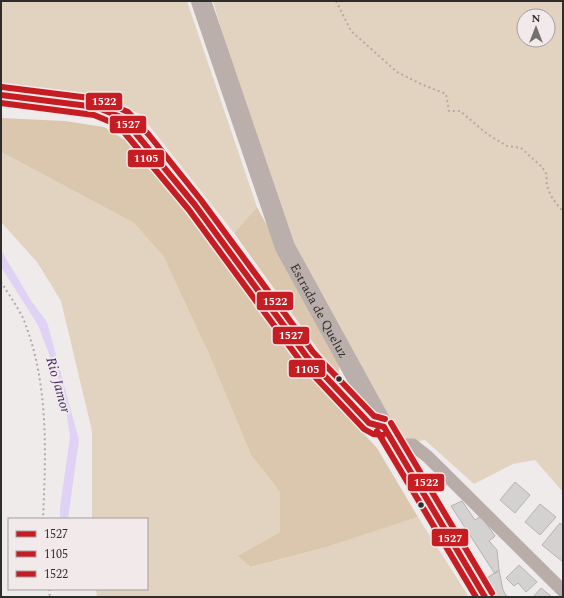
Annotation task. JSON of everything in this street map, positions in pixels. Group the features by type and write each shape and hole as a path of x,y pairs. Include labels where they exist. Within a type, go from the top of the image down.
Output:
{"main road":[{"name":"Estrada de Queluz","path":"201,1 285,247 384,427 485,597"}],"street":[{"path":"1,95 96,107 123,118 195,204 307,357 369,423 374,426 384,427"},
{"path":"395,444 413,445 428,457 563,591"}],"path":[{"path":"336,1 351,31 397,72 446,94 449,111 460,111 487,134 507,146 522,148 542,167 547,175 546,183 555,203 563,211"},
{"path":"1,282 23,318 40,377 46,444 44,518"}],"shaded area":[{"path":"1,1 187,1 257,207 234,233 140,114 98,96 1,84"},
{"path":"213,1 563,1 563,492 535,460 513,464 474,484 425,440 395,445 285,247"},
{"path":"1,118 65,121 104,127 136,147 316,382 377,448 418,517 327,547 251,567 237,556 280,532 280,492 251,455 208,352 163,256 134,223 1,152"},
{"path":"1,152 134,223 163,256 208,352 251,455 280,492 280,532 237,556 252,567 327,547 418,517 469,597 97,597 96,590 148,590 148,518 92,518 92,431 61,301 37,262 1,222"},
{"path":"257,207 340,360 338,377 234,233"},
{"path":"1,250 32,302 47,322 79,440 68,518 60,518 60,508 70,437 66,408 60,383 38,325 1,267"}],"building":[{"path":"515,482 530,495 515,513 500,500"},
{"path":"462,501 475,520 481,516 495,536 489,541 497,550 499,570 495,574 451,506"},
{"path":"540,504 556,517 540,535 525,522"},
{"path":"560,523 563,526 563,562 542,545"},
{"path":"519,565 537,582 526,592 518,583 514,586 506,578"},
{"path":"499,570 503,590 507,597 496,597 487,578"},
{"path":"541,588 552,597 533,597"}],"transit line":[{"name":"1522","path":"2,87 98,99 128,112 149,135 201,200 313,352 374,416 385,419"},
{"name":"1527","path":"1,95 96,107 123,118 195,205 307,357 369,423 384,427"},
{"name":"1105","path":"1,103 94,115 118,125 189,210 301,362 364,429 373,434 383,435"},
{"name":"1522","path":"391,423 492,593"},
{"name":"1527","path":"384,427 485,597"},
{"name":"1105","path":"377,431 476,597"}],"water label":[{"name":"Rio Jamor","path":"59,385"}]}
